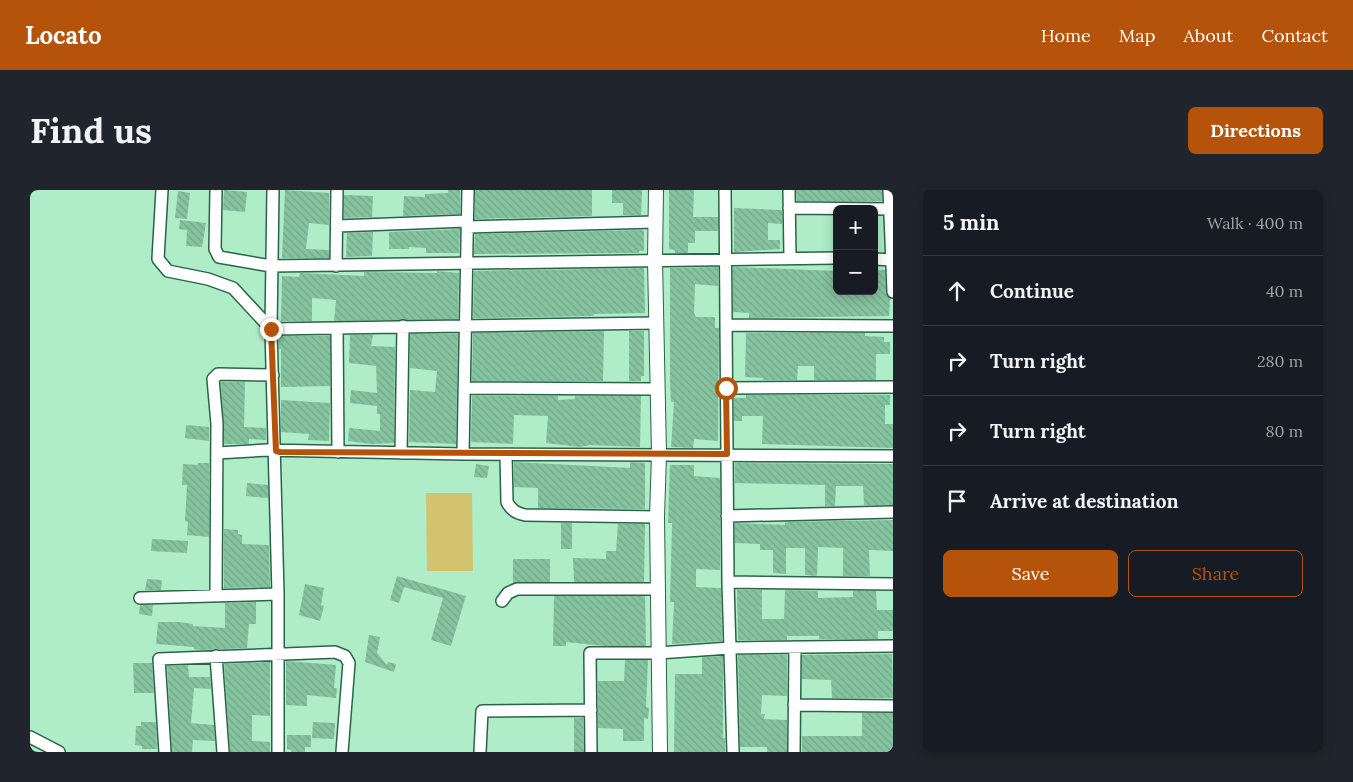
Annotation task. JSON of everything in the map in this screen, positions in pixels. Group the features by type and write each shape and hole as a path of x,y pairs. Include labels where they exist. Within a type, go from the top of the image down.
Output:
{"street":[{"path":"162,190 158,258 168,271 208,279 233,288 271,329 656,323"},
{"path":"216,190 215,249 219,257 271,266 790,257 833,258"},
{"path":"274,190 271,329 276,451 278,752"},
{"path":"336,266 337,190"},
{"path":"463,454 468,190"},
{"path":"656,190 654,260 660,454 657,517 660,752"},
{"path":"725,190 728,326 726,388 728,582 733,752"},
{"path":"789,190 790,257"},
{"path":"889,190 892,209 893,292"},
{"path":"789,208 892,209"},
{"path":"337,226 655,222"},
{"path":"878,259 893,259"},
{"path":"401,453 403,326"},
{"path":"728,326 893,326"},
{"path":"337,328 338,452"},
{"path":"216,596 217,453 213,379 215,376 232,373 272,375"},
{"path":"726,388 893,387"},
{"path":"465,388 657,389"},
{"path":"217,453 276,451 506,455 727,454 893,456"},
{"path":"506,455 507,502 511,509 517,513 525,515 657,517"},
{"path":"728,516 893,512"},
{"path":"728,582 893,584"},
{"path":"502,601 508,592 517,589 658,589"},
{"path":"140,598 278,594"},
{"path":"591,752 590,653 658,653 730,648 893,646"},
{"path":"794,752 795,647"},
{"path":"165,752 159,659 335,652 348,659 342,752"},
{"path":"216,656 223,752"},
{"path":"794,705 893,706"},
{"path":"480,752 482,710 592,710"},
{"path":"30,737 59,752"}],"shaded area":[{"path":"426,493 472,493 473,571 427,571"}],"building":[{"path":"224,190 247,192 245,212 223,210"},
{"path":"285,190 329,193 329,225 309,223 306,249 329,250 329,258 282,258"},
{"path":"448,190 460,190 460,214 403,216 404,196 425,197 425,194 448,193"},
{"path":"475,190 592,190 592,216 475,219"},
{"path":"612,190 642,190 641,215 623,215 623,203 612,203"},
{"path":"669,190 694,190 693,217 718,217 718,231 695,231 695,243 688,243 688,253 675,253 675,250 669,249"},
{"path":"796,190 882,190 882,201 797,201"},
{"path":"178,191 190,193 187,219 175,218"},
{"path":"344,195 373,196 372,217 344,218"},
{"path":"734,208 782,210 782,224 768,223 768,240 780,240 780,249 734,252"},
{"path":"180,220 206,223 202,247 186,246 187,230 179,229"},
{"path":"460,229 459,253 426,253 426,248 409,247 409,249 389,249 389,232"},
{"path":"644,231 644,251 639,251 639,253 474,254 475,234"},
{"path":"373,232 372,256 346,257 347,233"},
{"path":"718,267 718,286 695,284 694,313 696,317 715,317 715,328 719,328 718,441 694,439 693,448 671,447 674,402 671,402 670,382 670,268"},
{"path":"733,267 833,271 833,295 878,295 878,270 885,270 886,292 890,299 889,316 749,318 749,313 733,312"},
{"path":"644,268 645,313 594,314 594,316 473,318 474,271"},
{"path":"437,271 459,273 458,319 334,321 336,300 312,298 312,321 281,321 282,276 299,277 300,273 364,276 364,272 437,273"},
{"path":"604,331 603,381 472,381 473,333"},
{"path":"629,331 644,331 644,376 641,376 641,381 629,381"},
{"path":"746,333 865,333 865,336 884,337 884,342 890,342 890,354 876,354 876,380 814,380 814,366 798,366 797,380 763,380 763,378 745,377"},
{"path":"410,334 458,334 456,444 409,442 410,390 435,392 437,371 410,368"},
{"path":"350,335 373,335 371,346 395,347 394,443 371,444 348,441 349,428 380,431 380,414 377,414 377,406 350,403 351,390 377,393 376,366 349,363"},
{"path":"279,336 330,336 330,386 281,387"},
{"path":"221,382 245,382 244,427 266,428 266,440 249,439 249,444 224,444"},
{"path":"746,395 890,395 890,405 885,405 885,424 893,424 893,448 762,444 763,416 742,416 742,421 734,421 734,398 746,398"},
{"path":"472,396 558,396 558,400 575,399 575,396 641,396 640,447 590,445 580,447 546,443 548,416 514,415 513,444 471,442"},
{"path":"281,400 330,403 329,441 308,440 309,434 281,432"},
{"path":"186,425 209,427 209,441 185,438"},
{"path":"514,462 630,468 630,462 645,463 645,509 538,508 538,488 514,487"},
{"path":"198,463 209,463 209,537 187,535 188,522 185,521 187,485 182,485 183,464 198,465"},
{"path":"735,463 893,464 893,505 864,505 863,486 836,486 835,506 825,506 825,485 735,483"},
{"path":"476,464 489,466 487,478 474,477"},
{"path":"670,465 694,465 694,476 720,478 720,570 696,569 696,587 721,588 722,641 672,644 674,602 670,602 672,523 668,523"},
{"path":"247,483 268,485 268,498 246,496"},
{"path":"893,520 893,551 869,550 870,576 843,576 843,548 818,547 817,576 805,575 805,548 786,548 786,574 773,573 773,550 760,550 760,544 735,543 735,523 785,525 785,522"},
{"path":"561,523 572,523 572,549 561,549"},
{"path":"618,524 645,524 644,582 574,582 573,558 606,559 606,551 616,551"},
{"path":"224,529 238,530 238,534 242,535 242,544 269,545 270,587 224,588"},
{"path":"152,539 188,541 187,553 151,551"},
{"path":"513,559 550,559 550,582 513,583"},
{"path":"397,576 466,596 451,646 431,640 443,598 404,587 399,603 390,600"},
{"path":"147,579 162,580 161,590 145,590"},
{"path":"305,584 324,588 321,605 324,606 320,621 299,615"},
{"path":"737,590 762,590 762,619 784,619 785,590 818,591 818,598 853,597 853,591 876,591 877,610 893,610 893,631 878,631 878,639 819,639 819,636 787,636 787,640 738,640"},
{"path":"554,596 645,596 646,646 605,646 566,642 566,646 553,646"},
{"path":"256,602 256,624 249,624 247,648 201,650 194,649 194,647 156,644 158,622 180,622 193,624 193,626 225,628 225,603"},
{"path":"140,605 153,605 152,616 139,614"},
{"path":"369,635 380,637 377,653 387,665 388,662 396,664 394,672 365,662"},
{"path":"892,654 893,698 832,698 831,680 802,679 802,655"},
{"path":"738,655 787,655 787,696 762,695 761,714 765,714 764,719 787,720 787,752 767,752 767,747 740,747"},
{"path":"723,656 723,738 725,738 725,752 674,752 675,674 702,674 702,657"},
{"path":"625,660 648,660 646,707 649,708 648,719 644,718 644,741 623,741 623,729 598,728 598,681 624,681"},
{"path":"286,661 336,665 334,688 337,688 336,698 307,695 307,706 286,705"},
{"path":"270,662 270,716 252,715 252,741 270,742 270,752 230,752 224,664"},
{"path":"133,663 152,663 154,693 134,693"},
{"path":"188,665 189,677 210,677 211,689 194,688 191,723 214,725 215,741 193,740 192,752 172,752 167,666"},
{"path":"862,713 893,713 893,752 802,752 802,736 862,736"},
{"path":"574,718 583,718 584,752 574,752"},
{"path":"141,722 156,722 157,749 142,749 142,746 135,745 136,726 141,726"},
{"path":"313,722 335,723 334,739 312,738"},
{"path":"287,735 311,735 311,747 305,747 305,752 291,752 292,750 287,749"}],"route":[{"path":"271,329 276,451 280,452 506,455 727,454 726,388"}]}
